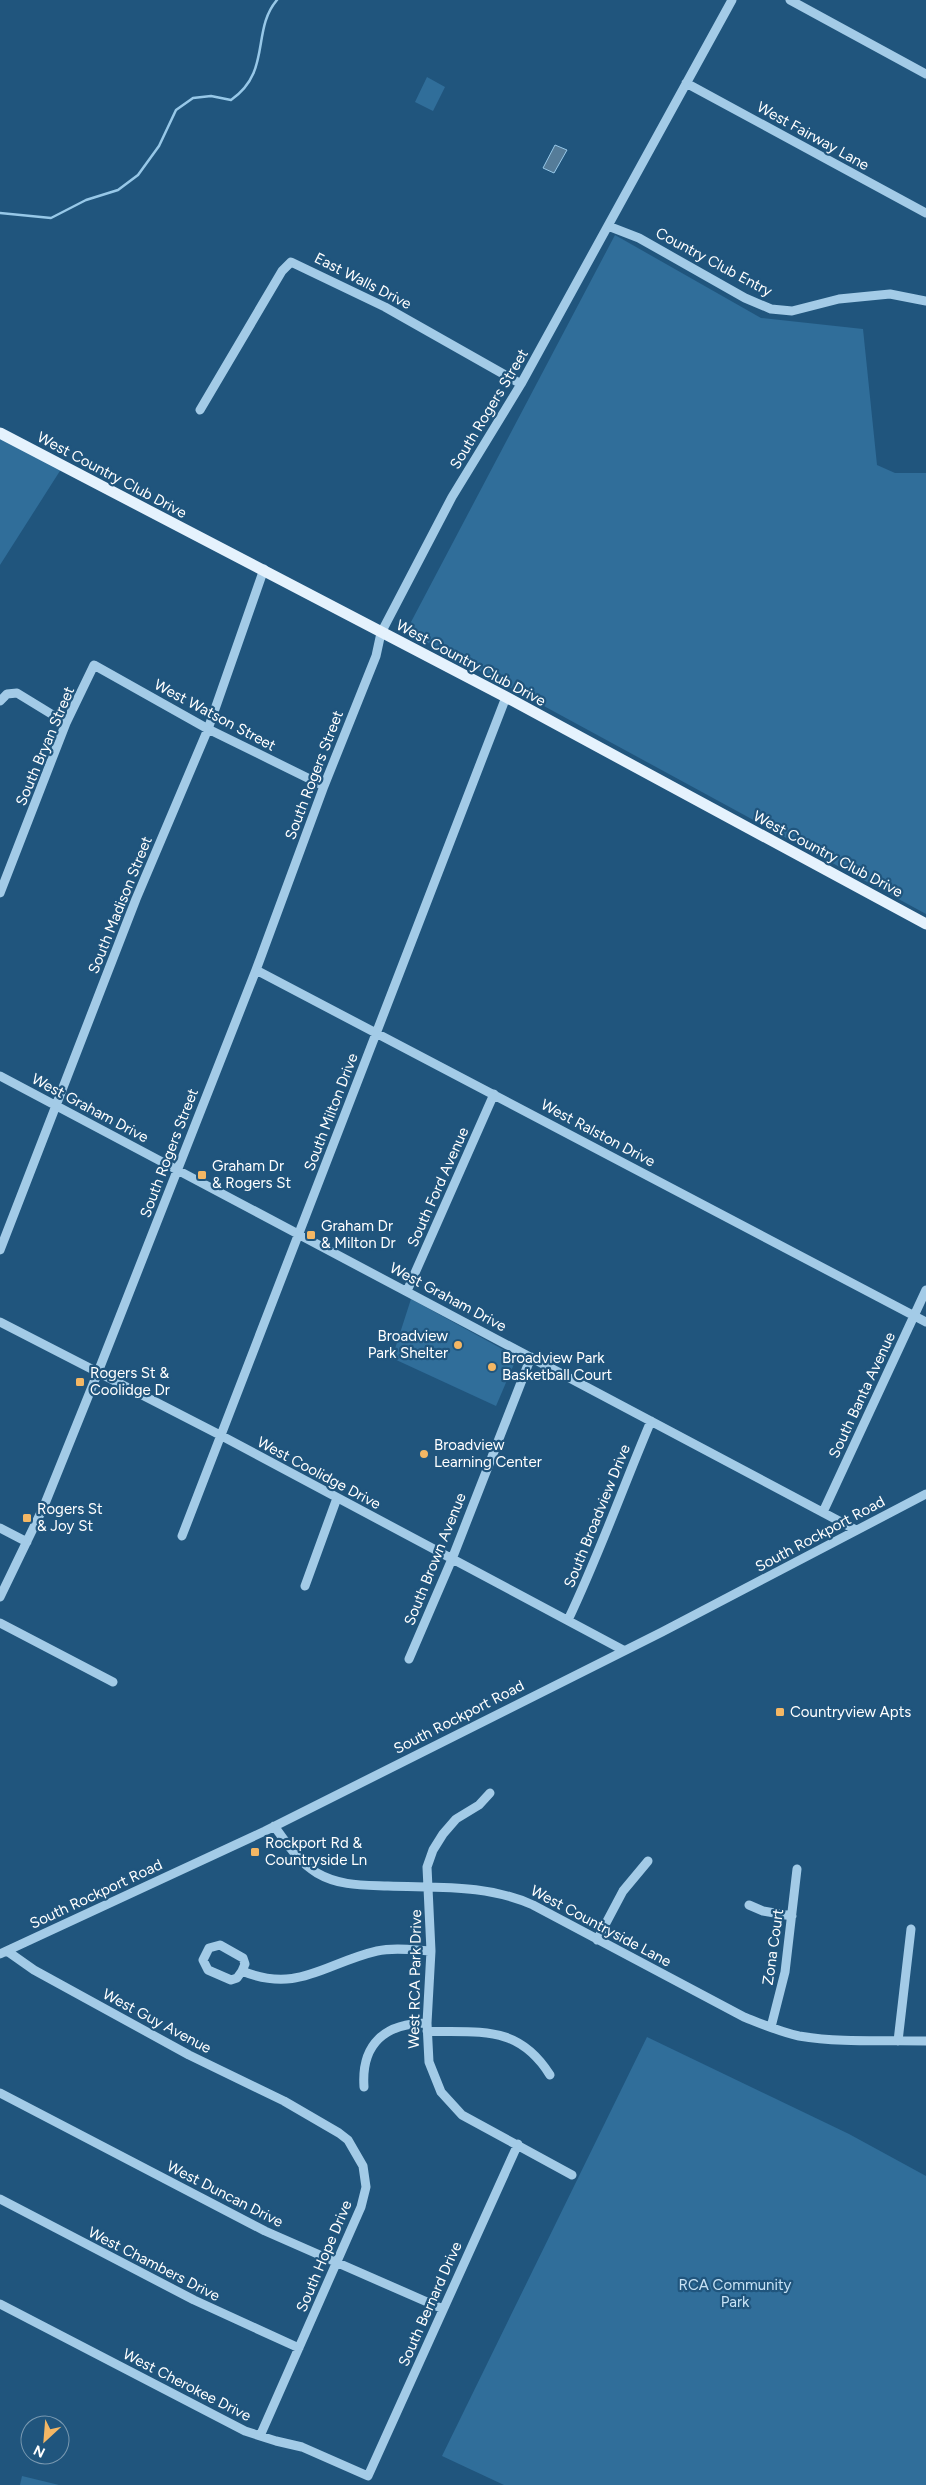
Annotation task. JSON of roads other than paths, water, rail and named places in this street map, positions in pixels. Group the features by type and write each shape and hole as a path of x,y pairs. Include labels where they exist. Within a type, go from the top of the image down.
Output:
{"main road":[{"name":"West Country Club Drive","path":"0,433 264,569 506,697 926,924"}],"street":[{"name":"South Rogers Street","path":"0,1597 27,1542 98,1372 256,970 324,786 376,656 382,633 452,497 521,384 732,0"},
{"path":"790,0 926,74"},
{"name":"West Fairway Lane","path":"686,83 926,213"},
{"name":"Country Club Entry","path":"608,226 640,238 754,303 771,309 792,311 839,299 890,294 926,301"},
{"name":"East Walls Drive","path":"200,410 282,271 292,262 385,308 521,384"},
{"name":"South Madison Street","path":"0,1250 136,900 208,729 264,569"},
{"name":"West Watson Street","path":"94,666 208,729 324,786"},
{"name":"South Bryan Street","path":"0,892 66,723 94,666"},
{"path":"0,701 8,694 17,693 66,723"},
{"name":"South Milton Drive","path":"182,1536 506,697"},
{"name":"West Ralston Drive","path":"256,970 926,1322"},
{"name":"West Graham Drive","path":"0,1076 856,1530"},
{"name":"South Ford Avenue","path":"407,1291 494,1094"},
{"name":"South Banta Avenue","path":"823,1512 926,1290"},
{"name":"West Coolidge Drive","path":"0,1322 220,1436 623,1650"},
{"name":"South Brown Avenue","path":"409,1659 452,1559 530,1357"},
{"name":"South Broadview Drive","path":"568,1620 596,1561 616,1504 651,1421"},
{"name":"South Rockport Road","path":"4,1953 274,1826 623,1650 926,1494"},
{"path":"305,1586 337,1498"},
{"path":"0,1528 27,1542"},
{"path":"0,1623 113,1682"},
{"name":"West RCA Park Drive","path":"490,1793 479,1805 456,1820 438,1840 427,1867 431,1951 427,2027 432,2073 446,2099 462,2114 572,2175"},
{"name":"West Countryside Lane","path":"274,1826 303,1862 328,1878 350,1884 478,1889 504,1894 533,1906 744,2017 771,2028 798,2036 827,2039 926,2041"},
{"path":"597,1940 624,1891 648,1861"},
{"name":"Zona Court","path":"771,2028 785,1972 797,1869"},
{"path":"749,1905 763,1911 792,1916"},
{"path":"898,2041 911,1929"},
{"path":"220,1945 240,1955 245,1961 242,1971 237,1978 231,1980 208,1970 203,1960 209,1948 220,1945"},
{"path":"242,1971 258,1977 290,1980 310,1975 381,1950 431,1951"},
{"name":"West Guy Avenue","path":"4,1953 189,2055 297,2108"},
{"path":"364,2087 364,2063 378,2039 398,2026 411,2023 427,2027 486,2033 514,2040 536,2054 550,2075"},
{"name":"West Duncan Drive","path":"0,2093 265,2231 442,2309"},
{"name":"South Hope Drive","path":"260,2436 362,2207 366,2187 363,2166 348,2140 297,2108"},
{"name":"South Bernard Drive","path":"368,2476 518,2144"},
{"name":"West Chambers Drive","path":"0,2199 194,2300 299,2348"},
{"name":"West Cherokee Drive","path":"0,2304 166,2391 260,2436 302,2447 368,2476"}],"waterway":[{"path":"0,213 51,218 86,200 118,190 138,175 159,146 176,110 193,98 211,96 231,100 244,89 252,77 257,64 265,24 269,12 277,0"}],"place":[{"name":"Graham Dr & Rogers St","path":"202,1175"},
{"name":"Graham Dr & Milton Dr","path":"311,1235"},
{"name":"Broadview Park Shelter","path":"458,1345"},
{"name":"Broadview Park Basketball Court","path":"492,1367"},
{"name":"Rogers St & Coolidge Dr","path":"80,1382"},
{"name":"Broadview Learning Center","path":"424,1454"},
{"name":"Rogers St & Joy St","path":"27,1518"},
{"name":"Countryview Apts","path":"780,1712"},
{"name":"Rockport Rd & Countryside Ln","path":"255,1852"}],"park label":[{"name":"RCA Community Park","path":"735,2294"}]}
